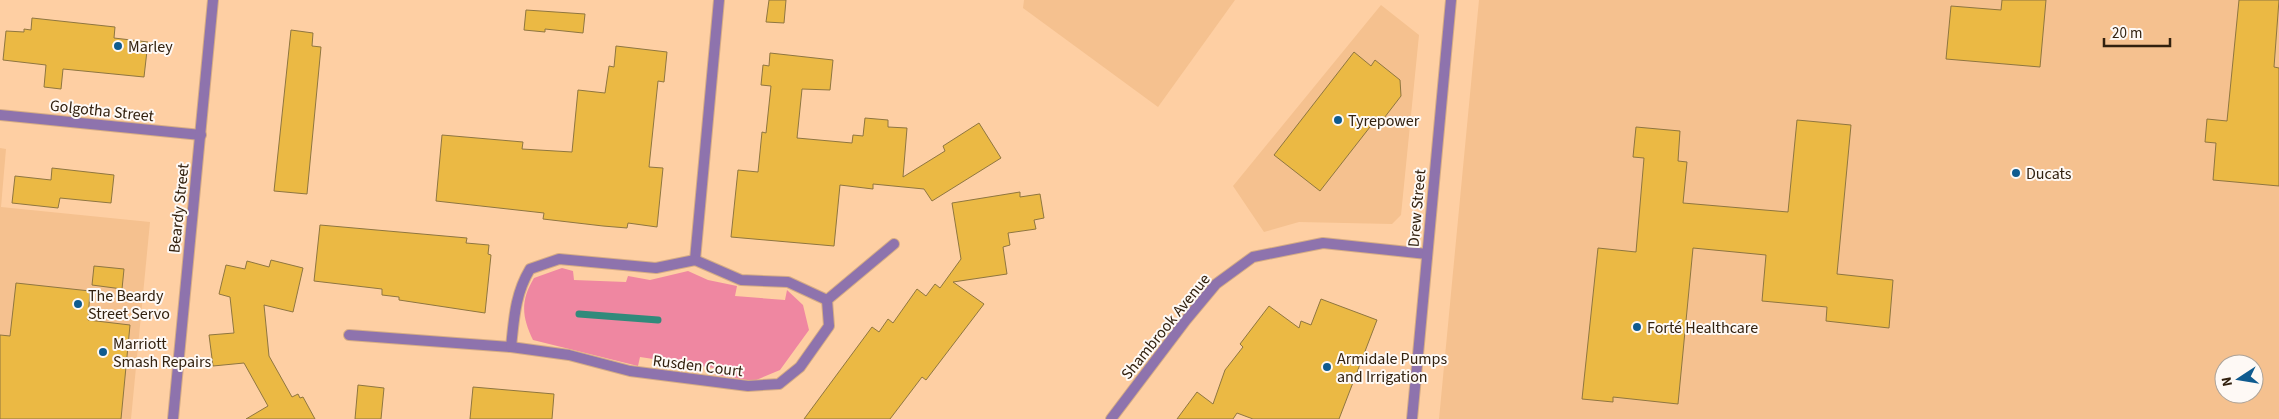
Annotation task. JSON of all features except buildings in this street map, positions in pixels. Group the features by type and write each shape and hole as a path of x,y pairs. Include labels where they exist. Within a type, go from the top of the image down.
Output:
{"street":[{"name":"Beardy Street","path":"173,419 213,0"},
{"path":"694,260 706,119 719,0"},
{"name":"Drew Street","path":"1412,419 1451,0"},
{"name":"Golgotha Street","path":"0,115 200,135"},
{"name":"Shambrook Avenue","path":"1110,419 1216,284 1253,257 1322,243 1427,254"},
{"path":"512,347 515,304 521,285 530,269 559,259 656,268 694,260 741,280 788,282 827,300 894,244"},
{"name":"Rusden Court","path":"349,335 512,347 568,355 630,371 748,386 779,384 800,367 829,326 827,300"}],"shaded area":[{"path":"1024,0 1235,0 1158,107 1023,8"},
{"path":"1479,0 2279,0 2279,419 1439,419"},
{"path":"1381,5 1419,35 1401,215 1392,224 1299,222 1264,232 1233,186"},
{"path":"0,148 6,149 1,207 150,222 131,419 0,419"},
{"path":"562,268 573,271 574,280 626,282 628,276 650,280 688,271 708,280 737,286 735,296 785,300 787,290 803,305 809,330 780,370 754,381 715,375 714,368 640,357 638,366 533,340 524,309 529,286 534,278"}],"waterway":[{"path":"579,314 658,320"}],"place":[{"name":"Marley","path":"118,46"},
{"name":"Tyrepower","path":"1338,120"},
{"name":"Ducats","path":"2016,173"},
{"name":"The Beardy Street Servo","path":"78,304"},
{"name":"Forté Healthcare","path":"1637,327"},
{"name":"Marriott Smash Repairs","path":"103,352"},
{"name":"Armidale Pumps and Irrigation","path":"1327,367"}]}
